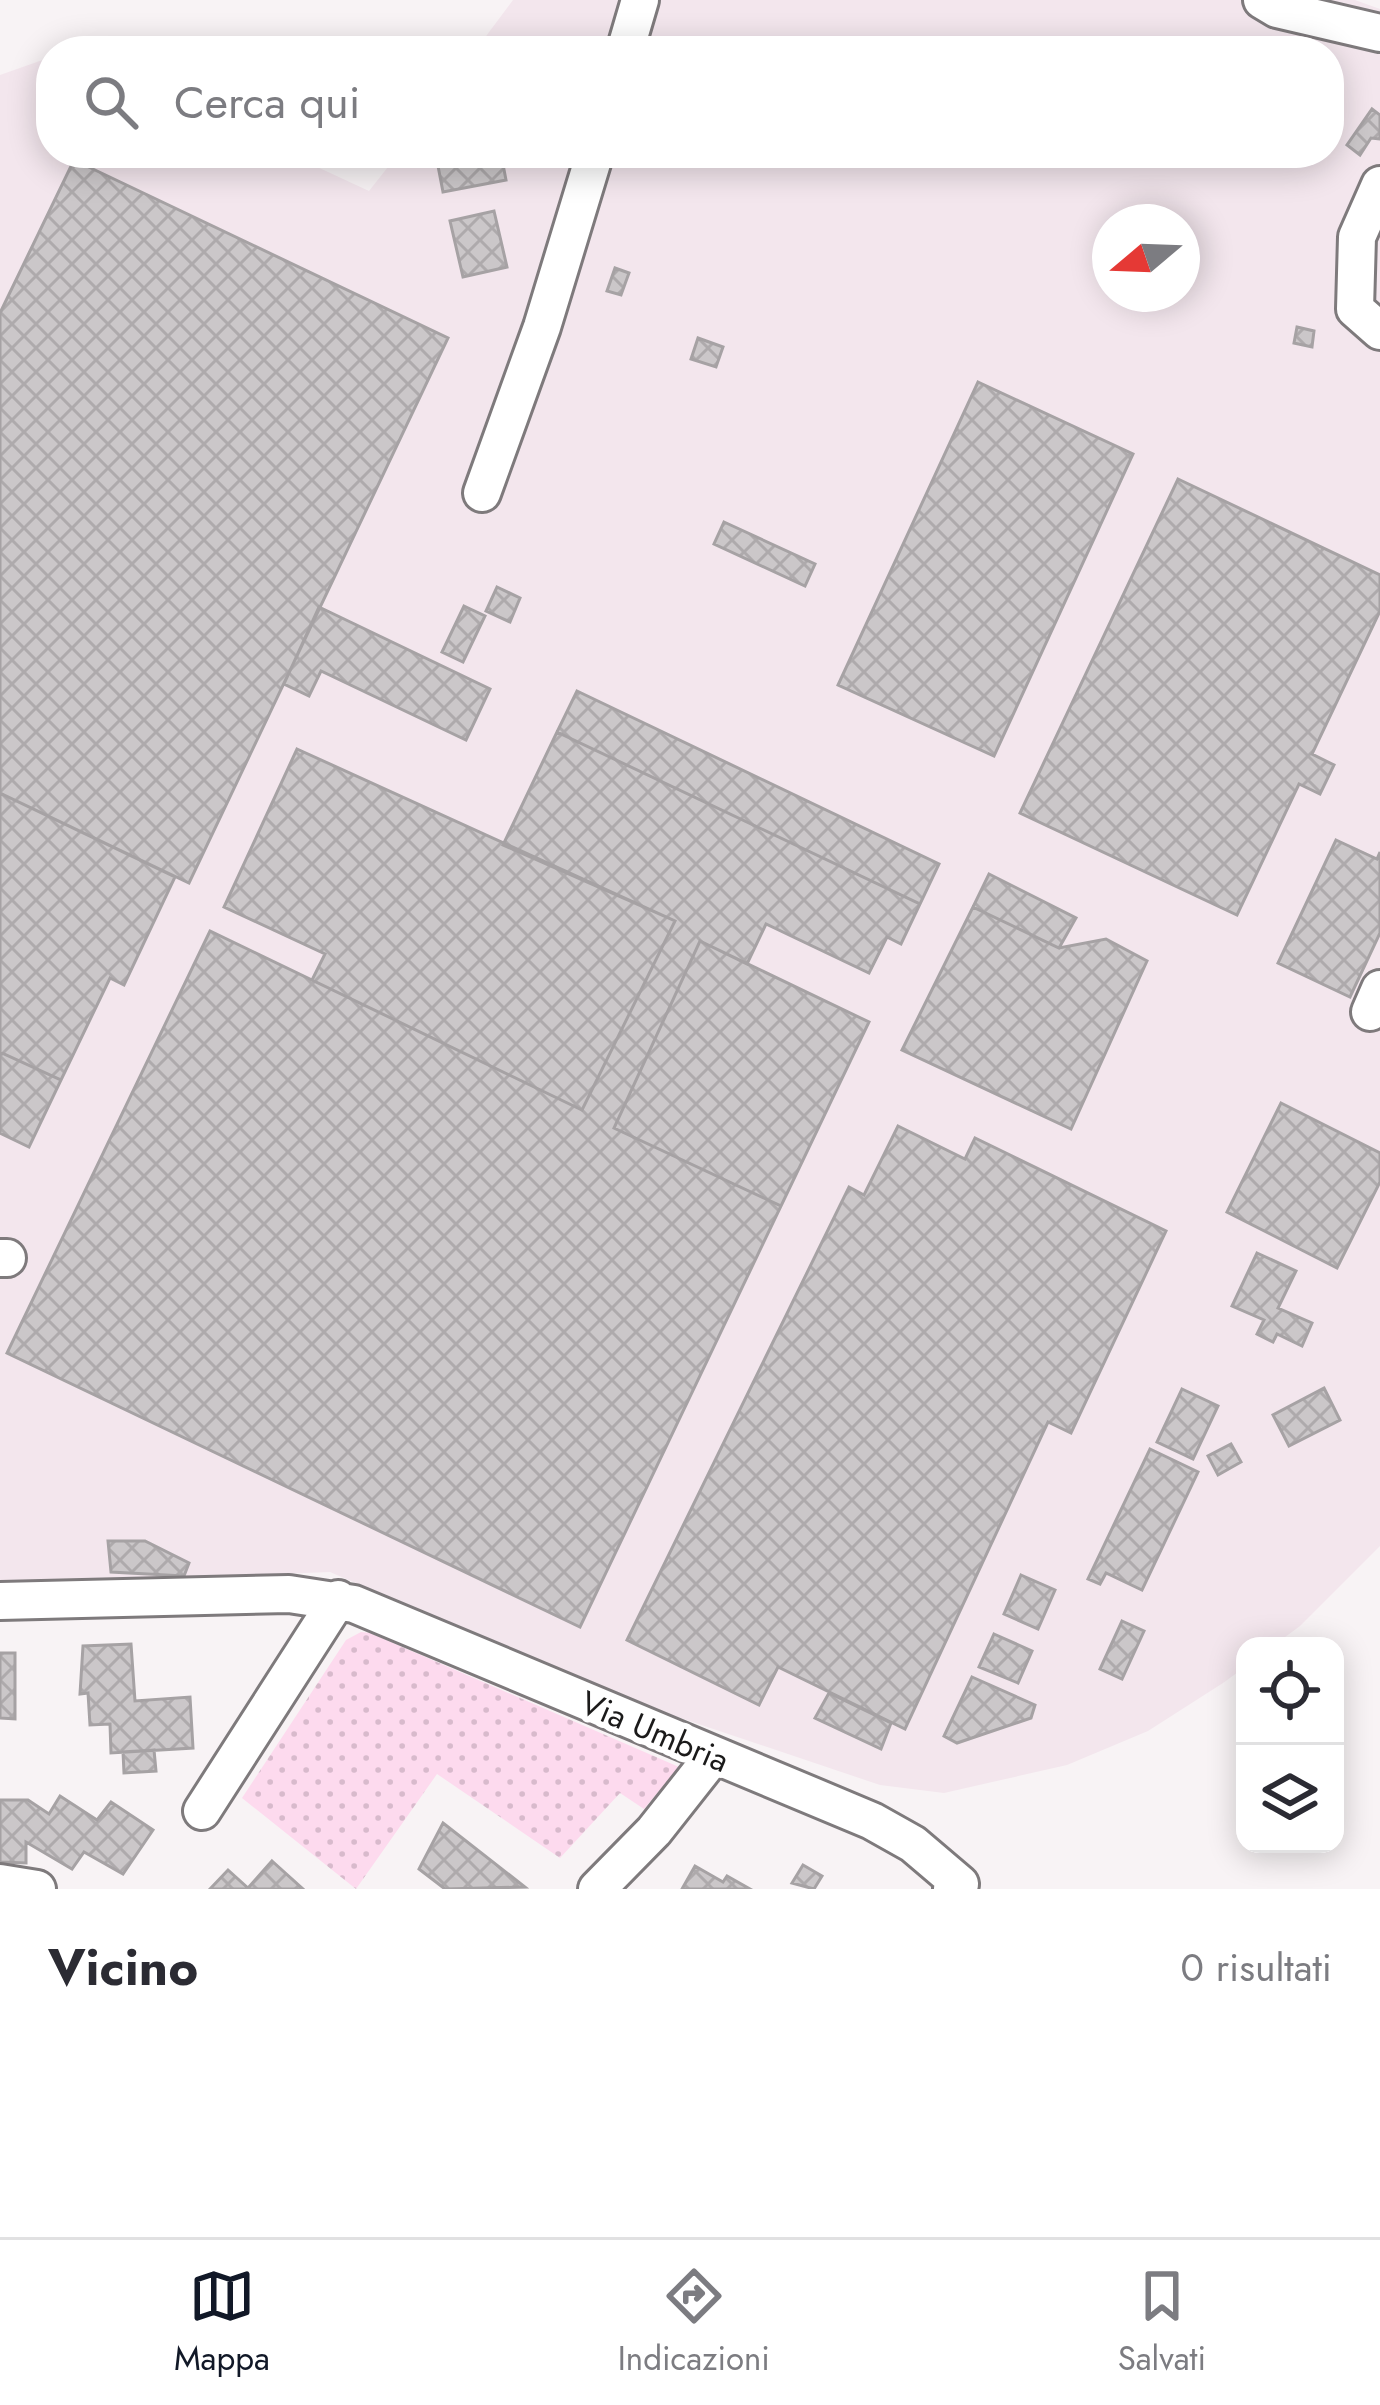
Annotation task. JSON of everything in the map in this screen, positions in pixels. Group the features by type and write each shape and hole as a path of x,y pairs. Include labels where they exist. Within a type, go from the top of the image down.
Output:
{"street":[{"path":"629,36 640,0"},
{"path":"1262,0 1277,9 1380,34"},
{"path":"482,493 542,327 590,168"},
{"path":"1380,185 1357,237 1355,309 1380,331"},
{"name":"Via Umbria","path":"0,1600 241,1594 338,1599 901,1835 956,1887"},
{"path":"202,1811 338,1599"},
{"path":"597,1889 654,1831 714,1756"},
{"path":"0,1882 37,1889"}],"shaded area":[{"path":"513,0 1355,0 1380,9 1380,1546 1285,1637 1236,1637 1236,1674 1148,1731 1067,1765 944,1793 880,1785 633,1702 330,1572 0,1585 0,75 36,62 36,168 319,168 369,191 387,168 1344,168 1344,36 486,36"},
{"path":"361,1632 679,1767 644,1809 620,1793 560,1858 437,1774 356,1889 242,1798 346,1640"}],"building":[{"path":"1372,109 1380,115 1380,139 1371,138 1360,155 1347,145"},
{"path":"70,168 91,168 448,338 189,883 0,793 0,313"},
{"path":"438,168 504,168 506,180 443,192"},
{"path":"494,211 507,267 463,277 450,221"},
{"path":"615,268 629,273 621,295 607,291"},
{"path":"1297,327 1314,331 1312,347 1294,343"},
{"path":"698,338 723,347 716,367 691,359"},
{"path":"978,382 1133,454 994,756 838,685"},
{"path":"1178,479 1380,575 1380,611 1312,754 1334,765 1320,794 1299,784 1237,915 1020,813"},
{"path":"724,522 815,564 805,586 714,544"},
{"path":"497,587 520,598 510,622 486,611"},
{"path":"464,606 485,616 463,662 442,652"},
{"path":"319,607 490,689 466,740 321,671 309,696 284,684"},
{"path":"577,691 939,864 920,904 557,732"},
{"path":"557,732 920,904 901,944 887,937 869,973 766,924 747,964 700,941 614,1128 781,1206 580,1627 7,1353 210,931 582,1110 675,921 503,845"},
{"path":"297,749 675,921 582,1110 312,980 325,954 224,907"},
{"path":"0,793 175,877 124,985 110,978 61,1080 0,1052"},
{"path":"1336,840 1377,859 1380,852 1380,933 1350,997 1278,963"},
{"path":"989,874 1076,918 1059,948 973,907"},
{"path":"973,907 1059,948 1106,939 1147,961 1071,1129 902,1050"},
{"path":"700,941 869,1022 781,1206 614,1128"},
{"path":"0,1052 61,1080 29,1147 0,1133"},
{"path":"1281,1103 1380,1153 1380,1182 1337,1268 1227,1212"},
{"path":"898,1126 965,1159 975,1138 1166,1231 1071,1433 1048,1422 905,1729 778,1667 759,1705 627,1640 849,1187 864,1195"},
{"path":"1257,1253 1296,1271 1278,1308 1312,1323 1302,1346 1277,1334 1273,1342 1257,1334 1264,1320 1232,1306"},
{"path":"1324,1388 1340,1420 1289,1446 1273,1415"},
{"path":"1182,1389 1218,1406 1193,1459 1157,1442"},
{"path":"1231,1444 1241,1462 1218,1475 1208,1456"},
{"path":"1150,1449 1198,1472 1142,1590 1106,1573 1100,1584 1088,1579"},
{"path":"108,1541 145,1541 189,1563 184,1576 111,1572"},
{"path":"1021,1575 1055,1590 1038,1629 1004,1614"},
{"path":"1122,1621 1144,1631 1122,1679 1100,1669"},
{"path":"994,1634 1032,1651 1018,1683 979,1667"},
{"path":"131,1644 135,1701 190,1697 193,1748 111,1753 110,1724 90,1725 88,1693 80,1694 83,1646"},
{"path":"0,1653 15,1653 15,1719 0,1718"},
{"path":"972,1677 1035,1705 1031,1718 957,1743 944,1736"},
{"path":"829,1693 891,1723 881,1749 815,1718"},
{"path":"154,1750 156,1771 124,1773 123,1752"},
{"path":"60,1796 97,1820 111,1802 153,1830 123,1874 84,1852 72,1869 26,1842 26,1863 0,1862 0,1800 28,1800 49,1814"},
{"path":"443,1823 525,1887 445,1889 419,1869"},
{"path":"272,1861 303,1889 210,1889 228,1870 248,1888"},
{"path":"803,1865 822,1876 814,1889 792,1883"},
{"path":"695,1866 723,1882 727,1876 750,1889 682,1889"}]}
